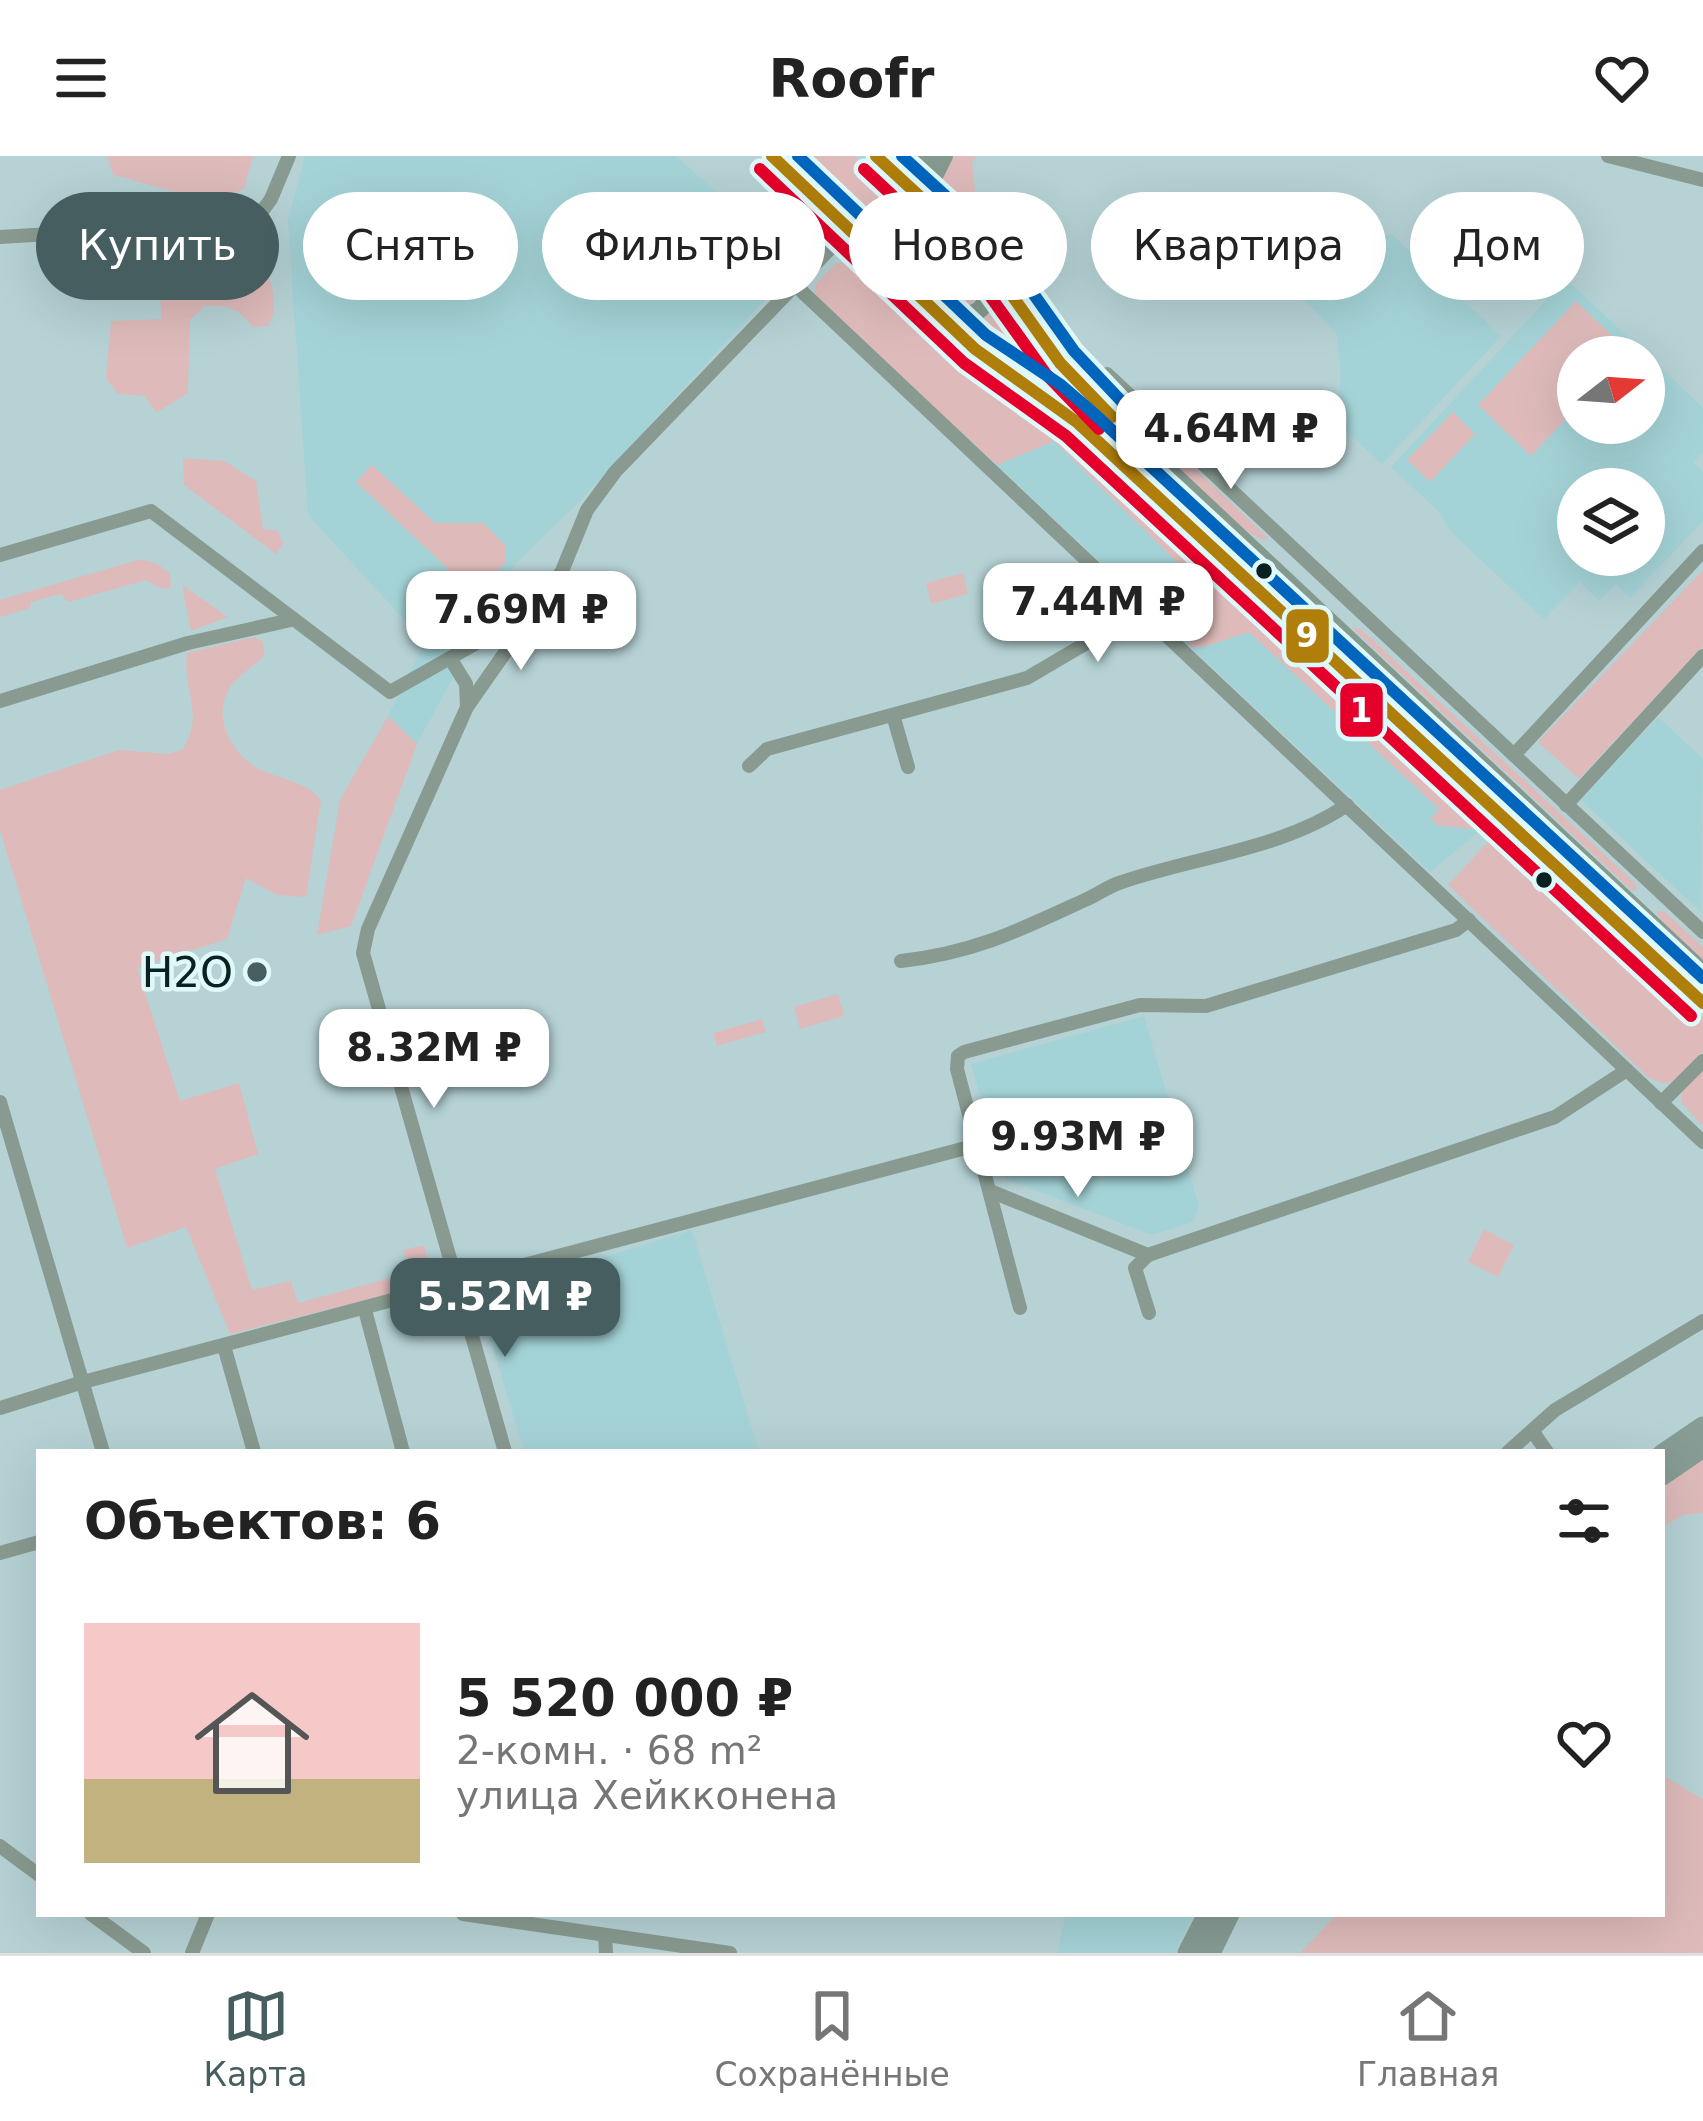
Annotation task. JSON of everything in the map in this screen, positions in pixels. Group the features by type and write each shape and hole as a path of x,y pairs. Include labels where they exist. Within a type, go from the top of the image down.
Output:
{"main road":[{"path":"1665,1453 1703,1427"},
{"path":"1665,1472 1703,1447"},
{"path":"1188,1953 1206,1917"},
{"path":"1210,1953 1228,1917"}],"street":[{"path":"0,237 215,224 258,217 289,156"},
{"path":"772,156 935,315 975,350 1052,400 1148,486 1703,1003"},
{"path":"884,162 928,156"},
{"path":"931,192 944,156"},
{"path":"1608,156 1703,179"},
{"path":"884,162 915,192"},
{"path":"825,254 848,230"},
{"path":"504,1449 363,952 368,929 467,707 562,571 587,510 610,477 781,300"},
{"path":"811,300 1703,1142"},
{"path":"935,315 967,316 980,311 987,300"},
{"path":"1017,300 1085,392 1699,968 1679,981"},
{"path":"1085,392 1107,374 1703,932"},
{"path":"1148,486 1164,466"},
{"path":"0,555 151,512 390,692 533,610"},
{"path":"1514,755 1703,551"},
{"path":"749,766 767,749 1027,678 1090,641 1133,603"},
{"path":"1340,631 1358,608"},
{"path":"0,701 188,643 291,620"},
{"path":"1566,805 1703,656"},
{"path":"450,658 466,685 467,707"},
{"path":"893,715 908,767"},
{"path":"901,961 952,955 995,941 1115,884 1253,845 1327,819 1347,805"},
{"path":"1639,910 1658,890"},
{"path":"1020,1308 957,1070 958,1056 1140,1006 1206,1006 1456,930 1469,920"},
{"path":"1661,1102 1703,1060"},
{"path":"1149,1313 1136,1268 1148,1255 1541,1123 1581,1103 1627,1070"},
{"path":"0,1102 102,1449"},
{"path":"0,1408 977,1145"},
{"path":"990,1191 1148,1255"},
{"path":"364,1310 402,1449"},
{"path":"1512,1449 1555,1410 1703,1321"},
{"path":"224,1346 253,1449"},
{"path":"1533,1432 1545,1449"},
{"path":"0,1553 36,1543"},
{"path":"0,1846 36,1873"},
{"path":"95,1917 144,1953"},
{"path":"192,1953 207,1917"},
{"path":"484,1917 730,1953"},
{"path":"605,1935 606,1953"}],"shaded area":[{"path":"107,156 253,156 244,189 235,192 178,192 113,175"},
{"path":"305,156 676,156 716,192 542,192 542,300 765,300 576,505 515,564 417,744 388,716 425,642 308,515 288,221","holes":["372,465 435,523 465,585 357,482"]},
{"path":"787,156 854,156 893,192 849,192 849,214"},
{"path":"954,156 977,156 972,162 975,192 937,192 936,183"},
{"path":"1391,234 1410,252 1410,300 1462,300 1501,336 1382,464 1344,429 1349,419 1337,409 1341,377 1337,334 1305,300 1386,300 1386,235"},
{"path":"836,263 849,263 849,300 898,300 935,336 1065,419 1488,814 1481,830 1437,825 1431,819 1439,809 1249,632 1190,647 1188,622 1201,586 1054,441 997,465 818,300 825,300 825,275"},
{"path":"1584,296 1627,336 1557,336 1557,444 1665,444 1665,372 1703,408 1703,452 1693,462 1703,472 1703,521 1665,561 1665,468 1557,468 1557,576 1651,576 1630,598 1616,585 1599,600 1580,582 1544,619 1452,533 1439,512 1391,467 1546,300 1584,300"},
{"path":"161,300 274,300 268,326 252,327 232,309 204,306 190,320 188,393 156,413 145,396 118,394 106,378 111,321 161,319"},
{"path":"940,300 975,300 956,308"},
{"path":"996,300 1002,300 1069,390 1146,463 1142,468 1077,409 960,326 985,318"},
{"path":"1028,300 1045,300 1094,357 1093,371 1079,372"},
{"path":"1576,301 1612,336 1557,336 1557,428 1531,456 1478,405"},
{"path":"1113,391 1268,538 1265,541 1242,529 1105,401 1102,394"},
{"path":"1453,412 1475,434 1430,482 1407,460"},
{"path":"1053,440 1201,586 1188,622 1203,647 1249,631 1440,809 1437,825 1481,830 1430,872 997,465"},
{"path":"183,458 224,461 256,481 263,529 278,531 283,544 276,554 184,485"},
{"path":"372,465 435,523 483,523 505,545 506,562 487,582 465,585 356,482"},
{"path":"1163,481 1676,958 1673,963 1169,492"},
{"path":"141,559 170,574 171,587 162,589 146,580 68,602 61,594 0,617 0,600"},
{"path":"1703,570 1703,646 1579,779 1538,742"},
{"path":"963,573 968,594 931,604 926,583"},
{"path":"182,585 228,617 191,631"},
{"path":"1351,627 1361,629 1635,883 1637,890 1631,890"},
{"path":"255,637 263,642 264,656 229,689 224,724 234,747 251,764 301,785 321,800 306,897 277,895 246,878 227,939 137,968 180,1101 239,1083 258,1154 215,1169 252,1290 291,1281 298,1303 409,1273 403,1250 424,1245 433,1283 230,1334 186,1227 127,1248 0,830 0,790 119,750 168,754 183,749 193,712 187,653"},
{"path":"388,716 417,744 351,926 317,935 340,800"},
{"path":"1658,717 1703,759 1701,912 1581,800"},
{"path":"1501,828 1572,899 1703,1016 1703,1051 1673,1081 1663,1084 1648,1077 1448,885"},
{"path":"1656,911 1665,912 1703,947 1703,960 1662,922"},
{"path":"838,994 844,1016 800,1029 794,1007"},
{"path":"1144,1016 1199,1206 1193,1222 1152,1235 1006,1179 971,1064"},
{"path":"762,1019 766,1032 717,1046 713,1033"},
{"path":"1703,1069 1703,1126 1681,1102 1682,1089"},
{"path":"1484,1229 1514,1245 1498,1277 1468,1262"},
{"path":"692,1230 758,1449 523,1449 478,1296"},
{"path":"1703,1456 1703,1513 1683,1515 1665,1525 1665,1482"},
{"path":"1665,1777 1703,1799 1703,1953 1300,1953 1334,1917 1665,1917"},
{"path":"1065,1917 1192,1917 1174,1953 1057,1953"}],"transit line":[{"name":"9","path":"772,156 975,349 1078,423 1703,1003"},
{"path":"798,156 986,335 1090,410 1703,978"},
{"name":"9","path":"876,156 984,256 1060,363 1112,417"},
{"path":"902,156 998,244 1074,351 1125,405"},
{"name":"1","path":"760,169 964,363 1066,436 1691,1016"},
{"name":"1","path":"864,169 970,268 1046,374 1099,429"}],"place":[{"name":"H2O","path":"257,972"}]}
